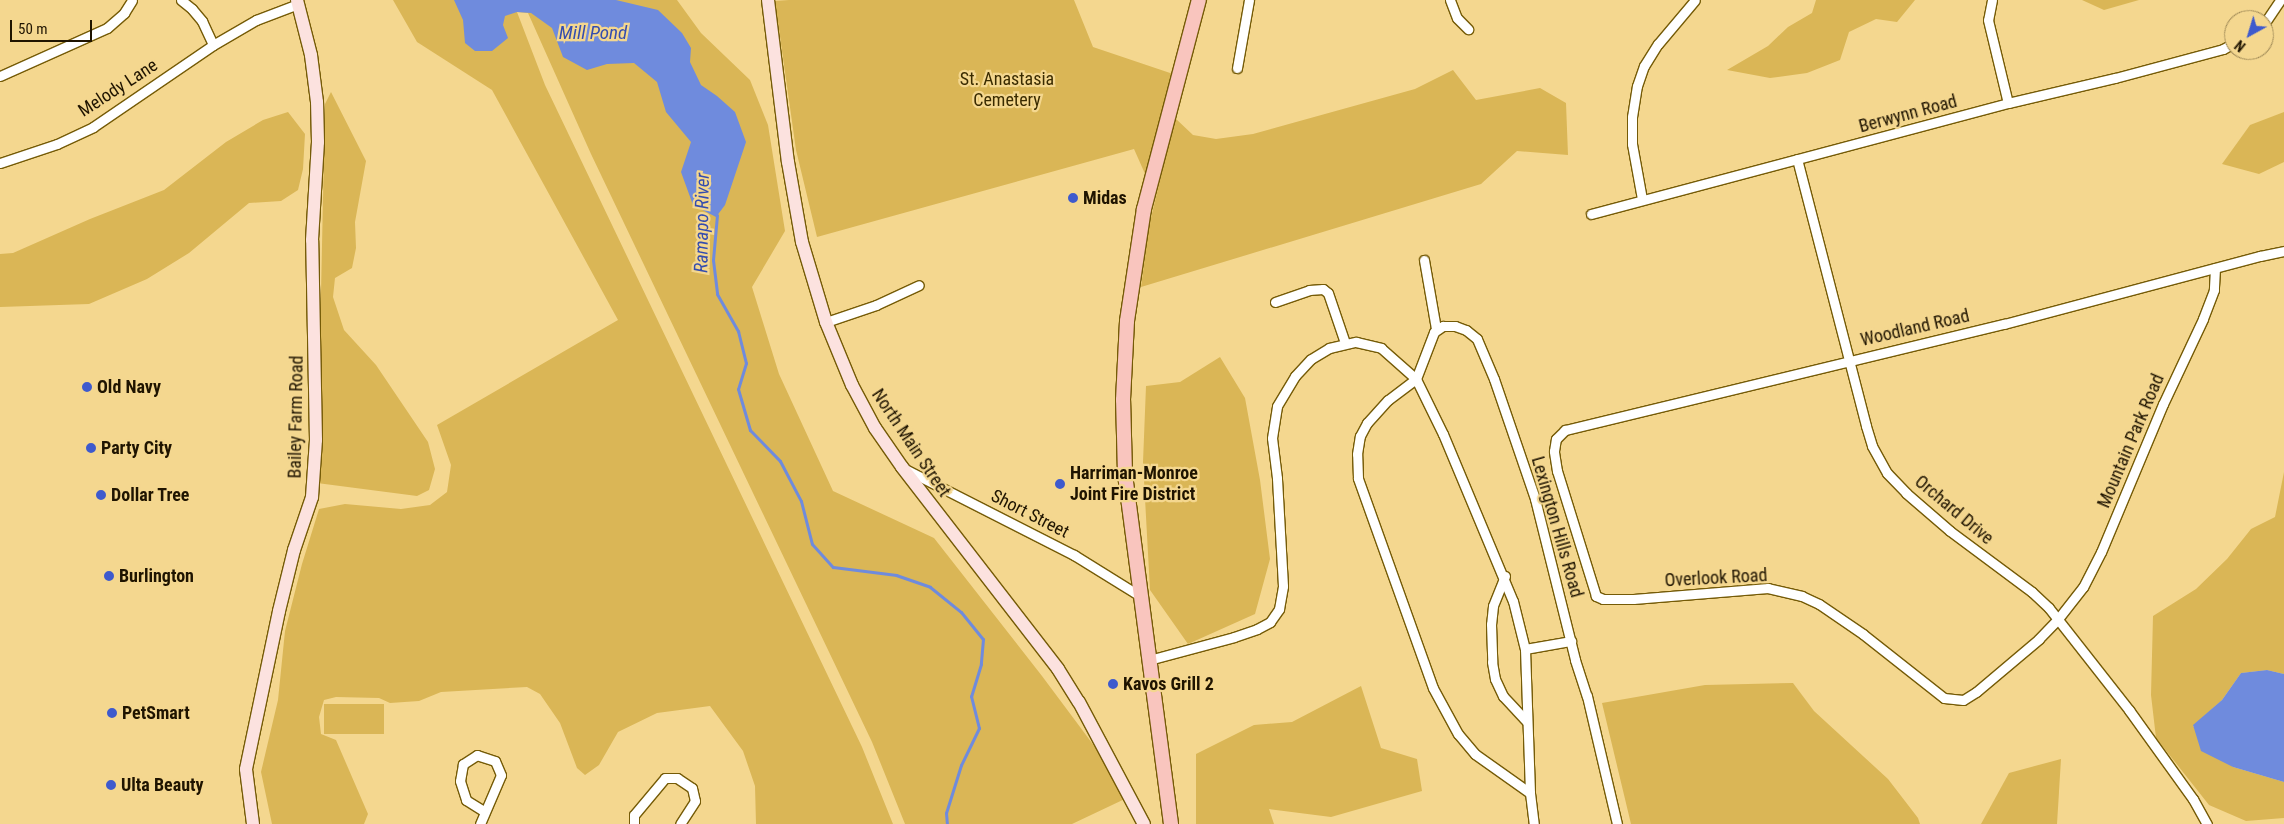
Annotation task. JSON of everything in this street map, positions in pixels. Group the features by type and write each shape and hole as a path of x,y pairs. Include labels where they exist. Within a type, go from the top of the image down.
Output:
{"main road":[{"path":"1171,824 1125,474 1123,400 1127,321 1144,209 1199,0"}],"street":[{"path":"0,76 107,28 124,13 132,0"},
{"path":"181,0 202,21 213,45"},
{"name":"North Main Street","path":"768,0 788,162 800,233 826,322 852,385 875,428 902,467 1058,669 1079,702 1144,824"},
{"path":"1237,68 1250,0"},
{"path":"1450,0 1457,18 1468,29"},
{"path":"1642,199 1632,144 1632,117 1637,86 1644,66 1658,44 1695,0"},
{"path":"1992,0 1988,20 2008,104"},
{"name":"Melody Lane","path":"0,163 57,144 93,127 213,45 256,20 297,2"},
{"name":"Bailey Farm Road","path":"254,824 246,769 279,611 294,550 312,497 316,440 312,240 318,142 317,110 312,56 297,2"},
{"name":"Berwynn Road","path":"1591,214 2008,104 2124,76 2224,48"},
{"name":"Orchard Drive","path":"1797,159 1848,361 1872,446 1887,473 1906,494 1950,531 2032,592 2058,619 2129,710 2193,799 2207,824"},
{"name":"Woodland Road","path":"1556,439 1565,430 1579,425 2004,324 2284,251"},
{"path":"1424,260 1436,329 1416,379 1388,400 1367,423 1360,436 1357,454 1361,488 1433,688 1458,734 1475,754 1530,793"},
{"name":"Mountain Park Road","path":"2058,619 2083,587 2101,552 2165,400 2203,319 2214,290 2215,268"},
{"path":"826,322 876,304 919,285"},
{"path":"1275,302 1309,290 1323,290 1328,293 1346,344"},
{"name":"Lexington Hills Road","path":"1436,329 1443,326 1455,326 1466,330 1477,339 1482,348 1535,499 1617,824"},
{"path":"1149,660 1258,629 1270,622 1279,609 1283,586 1278,486 1272,438 1277,406 1295,376 1311,359 1329,348 1356,342 1381,348 1416,379 1443,434 1504,576 1526,649 1526,721 1530,793 1534,824"},
{"name":"Overlook Road","path":"1556,439 1554,451 1557,471 1596,596 1603,599 1633,600 1768,588 1802,596 1819,604 1863,634 1944,698 1953,700 1963,700 1976,692 2039,639 2058,619"},
{"name":"Short Street","path":"902,467 1074,555 1140,596"},
{"path":"1504,576 1493,606 1491,624 1492,662 1495,679 1503,696 1526,721"},
{"path":"1526,649 1570,641"},
{"path":"480,824 501,775 495,761 477,756 463,764 460,781 466,800 485,812"},
{"path":"634,824 634,816 665,778 677,778 692,788 695,801 680,824"}],"green space":[{"path":"393,0 677,0 701,33 750,80 768,125 785,231 752,287 779,374 833,491 934,538 1042,676 1124,786 1129,797 1072,824 905,824 872,742 591,154 528,13 517,12 545,85 862,747 893,824 756,824 755,786 743,751 710,706 657,713 618,732 599,765 585,775 577,768 560,723 540,694 527,687 441,692 419,701 390,703 379,698 336,697 324,700 319,717 321,734 336,740 368,814 364,824 272,824 261,772 278,700 285,631 302,564 319,509 345,504 401,509 430,505 447,492 451,465 437,425 618,320 492,90 417,42"},
{"name":"St. Anastasia Cemetery","path":"1074,0 1093,47 1179,76 1150,185 1134,149 817,237 796,150 775,1"},
{"path":"1816,0 1915,0 1897,22 1876,19 1849,32 1840,60 1807,73 1770,78 1727,70 1768,46 1788,27 1812,13"},
{"path":"2082,0 2139,0 2104,10"},
{"path":"1453,70 1476,100 1540,88 1566,103 1568,155 1517,151 1481,184 1141,287 1149,226 1175,118 1193,135 1216,139 1253,134 1415,89"},
{"path":"331,92 366,161 355,222 356,248 352,268 335,278 333,297 344,330 376,365 428,442 435,469 429,490 417,496 317,483 325,104"},
{"path":"288,112 305,134 303,169 298,190 281,201 249,203 189,253 147,279 89,304 0,307 0,254 13,253 90,219 164,190 226,142 263,120"},
{"path":"2284,112 2284,162 2259,174 2222,164 2250,125"},
{"path":"1220,357 1245,398 1260,480 1270,559 1255,614 1188,644 1150,590 1143,462 1146,386 1180,382"},
{"path":"2284,472 2284,674 2267,670 2241,673 2222,700 2193,726 2233,767 2284,782 2284,818 2246,821 2209,805 2156,738 2151,695 2153,616 2196,589 2227,559 2251,529 2275,517"},
{"path":"1793,683 1814,711 1888,779 1918,818 1920,824 1631,824 1602,703 1705,685"},
{"path":"1361,686 1381,748 1417,759 1422,791 1331,817 1269,809 1274,824 1196,824 1196,754 1254,725 1292,722"},
{"path":"324,704 384,704 384,734 324,734"},
{"path":"2061,759 2057,824 1981,824 2009,773"}],"water":[{"name":"Mill Pond","path":"454,0 616,0 658,10 682,33 691,48 690,62 701,85 735,112 746,142 725,205 716,217 693,205 681,172 691,142 666,112 657,82 634,63 607,64 587,70 563,57 552,28 531,13 517,12 505,16 503,25 508,38 492,51 475,51 465,43 463,20"},
{"path":"2267,670 2284,674 2284,782 2233,767 2201,751 2193,725 2222,700 2241,673"}],"waterway":[{"name":"Ramapo River","path":"717,215 713,260 717,294 738,331 746,363 738,389 750,430 780,461 801,501 812,544 833,567 896,575 930,587 961,612 983,639 981,664 971,696 979,728 961,765 946,813 947,824"}],"place":[{"name":"Midas","path":"1073,198"},
{"name":"Old Navy","path":"87,387"},
{"name":"Party City","path":"91,448"},
{"name":"Harriman-Monroe Joint Fire District","path":"1060,484"},
{"name":"Dollar Tree","path":"101,495"},
{"name":"Burlington","path":"109,576"},
{"name":"Kavos Grill 2","path":"1113,684"},
{"name":"PetSmart","path":"112,713"},
{"name":"Ulta Beauty","path":"111,785"}]}
